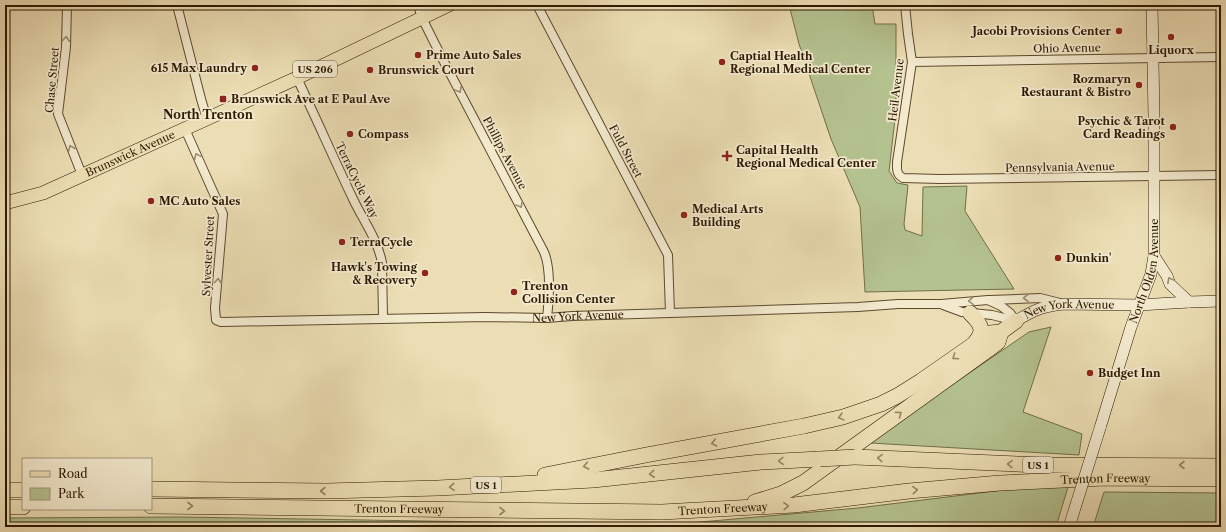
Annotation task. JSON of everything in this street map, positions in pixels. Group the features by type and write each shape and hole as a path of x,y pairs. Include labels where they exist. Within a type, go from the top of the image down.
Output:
{"highway":[{"path":"970,313 979,323 981,330 980,336 972,346"},
{"path":"513,484 583,467 804,426 843,417 881,404 895,397 921,381 990,333 1000,332 1016,321"},
{"path":"733,509 781,494 803,483 992,347 998,342 1000,332"},
{"name":"Trenton Freeway","path":"152,489 326,491 382,490 593,480 761,462 855,457 1039,465 1221,466"},
{"name":"Trenton Freeway","path":"152,506 662,512 794,506 908,491 1000,483 1105,478 1221,479"},
{"path":"5,490 22,490"},
{"path":"5,507 22,507"}],"main road":[{"name":"Brunswick Avenue","path":"5,203 43,193 297,78 449,5"},
{"name":"North Olden Avenue","path":"1069,527 1139,305 1152,274 1154,256 1154,177 1152,5"},
{"path":"1154,256 1168,276 1170,284 1189,302"},
{"name":"New York Avenue","path":"1016,321 1044,306 1064,304 1139,305 1221,302"}],"street":[{"name":"Chase Street","path":"67,5 66,47 58,114 82,175"},
{"path":"177,5 207,119"},
{"name":"Phillips Avenue","path":"418,5 422,18 442,58 547,259 547,318"},
{"name":"Fuld Street","path":"537,5 668,255 670,313"},
{"name":"Heil Avenue","path":"900,176 897,171 897,162 912,62 905,5"},
{"name":"Ohio Avenue","path":"912,62 1221,57"},
{"name":"TerraCycle Way","path":"297,78 381,256 383,319"},
{"name":"Sylvester Street","path":"185,129 223,214 216,320"},
{"name":"Pennsylvania Avenue","path":"900,176 906,179 940,179 1221,175"},
{"path":"988,300 1040,298 1064,304"},
{"name":"New York Avenue","path":"216,320 227,322 484,317 547,318 898,304 941,304 988,300 1001,306 1010,313 1016,321"},
{"name":"New York Avenue","path":"941,304 962,312 992,315 1016,321"}],"green space":[{"path":"789,5 872,5 875,24 896,24 896,110 889,171 897,183 908,185 904,224 905,230 922,236 923,187 967,186 965,211 1014,289 865,292 860,207 831,139 799,44"},
{"path":"1051,327 1023,412 1082,434 1079,455 870,443 892,426 1029,332"},
{"path":"1068,487 1056,527 5,527 5,518 181,517 667,525 858,508 1012,489"},
{"path":"1104,492 1221,493 1221,527 1093,527"}],"place":[{"name":"Jacobi Provisions Center","path":"1119,31"},
{"name":"Liquorx","path":"1171,37"},
{"name":"Prime Auto Sales","path":"418,55"},
{"name":"Captial Health Regional Medical Center","path":"722,62"},
{"name":"615 Max Laundry","path":"255,68"},
{"name":"Brunswick Court","path":"370,70"},
{"name":"Rozmaryn Restaurant & Bistro","path":"1139,85"},
{"name":"Brunswick Ave at E Paul Ave","path":"223,99"},
{"name":"Psychic & Tarot Card Readings","path":"1173,127"},
{"name":"Compass","path":"350,134"},
{"name":"Capital Health Regional Medical Center","path":"727,156"},
{"name":"MC Auto Sales","path":"151,201"},
{"name":"Medical Arts Building","path":"684,215"},
{"name":"TerraCycle","path":"342,242"},
{"name":"Dunkin'","path":"1058,258"},
{"name":"Hawk's Towing & Recovery","path":"425,273"},
{"name":"Trenton Collision Center","path":"514,292"},
{"name":"Budget Inn","path":"1090,373"}],"district":[{"name":"North Trenton","path":"208,114"}]}
